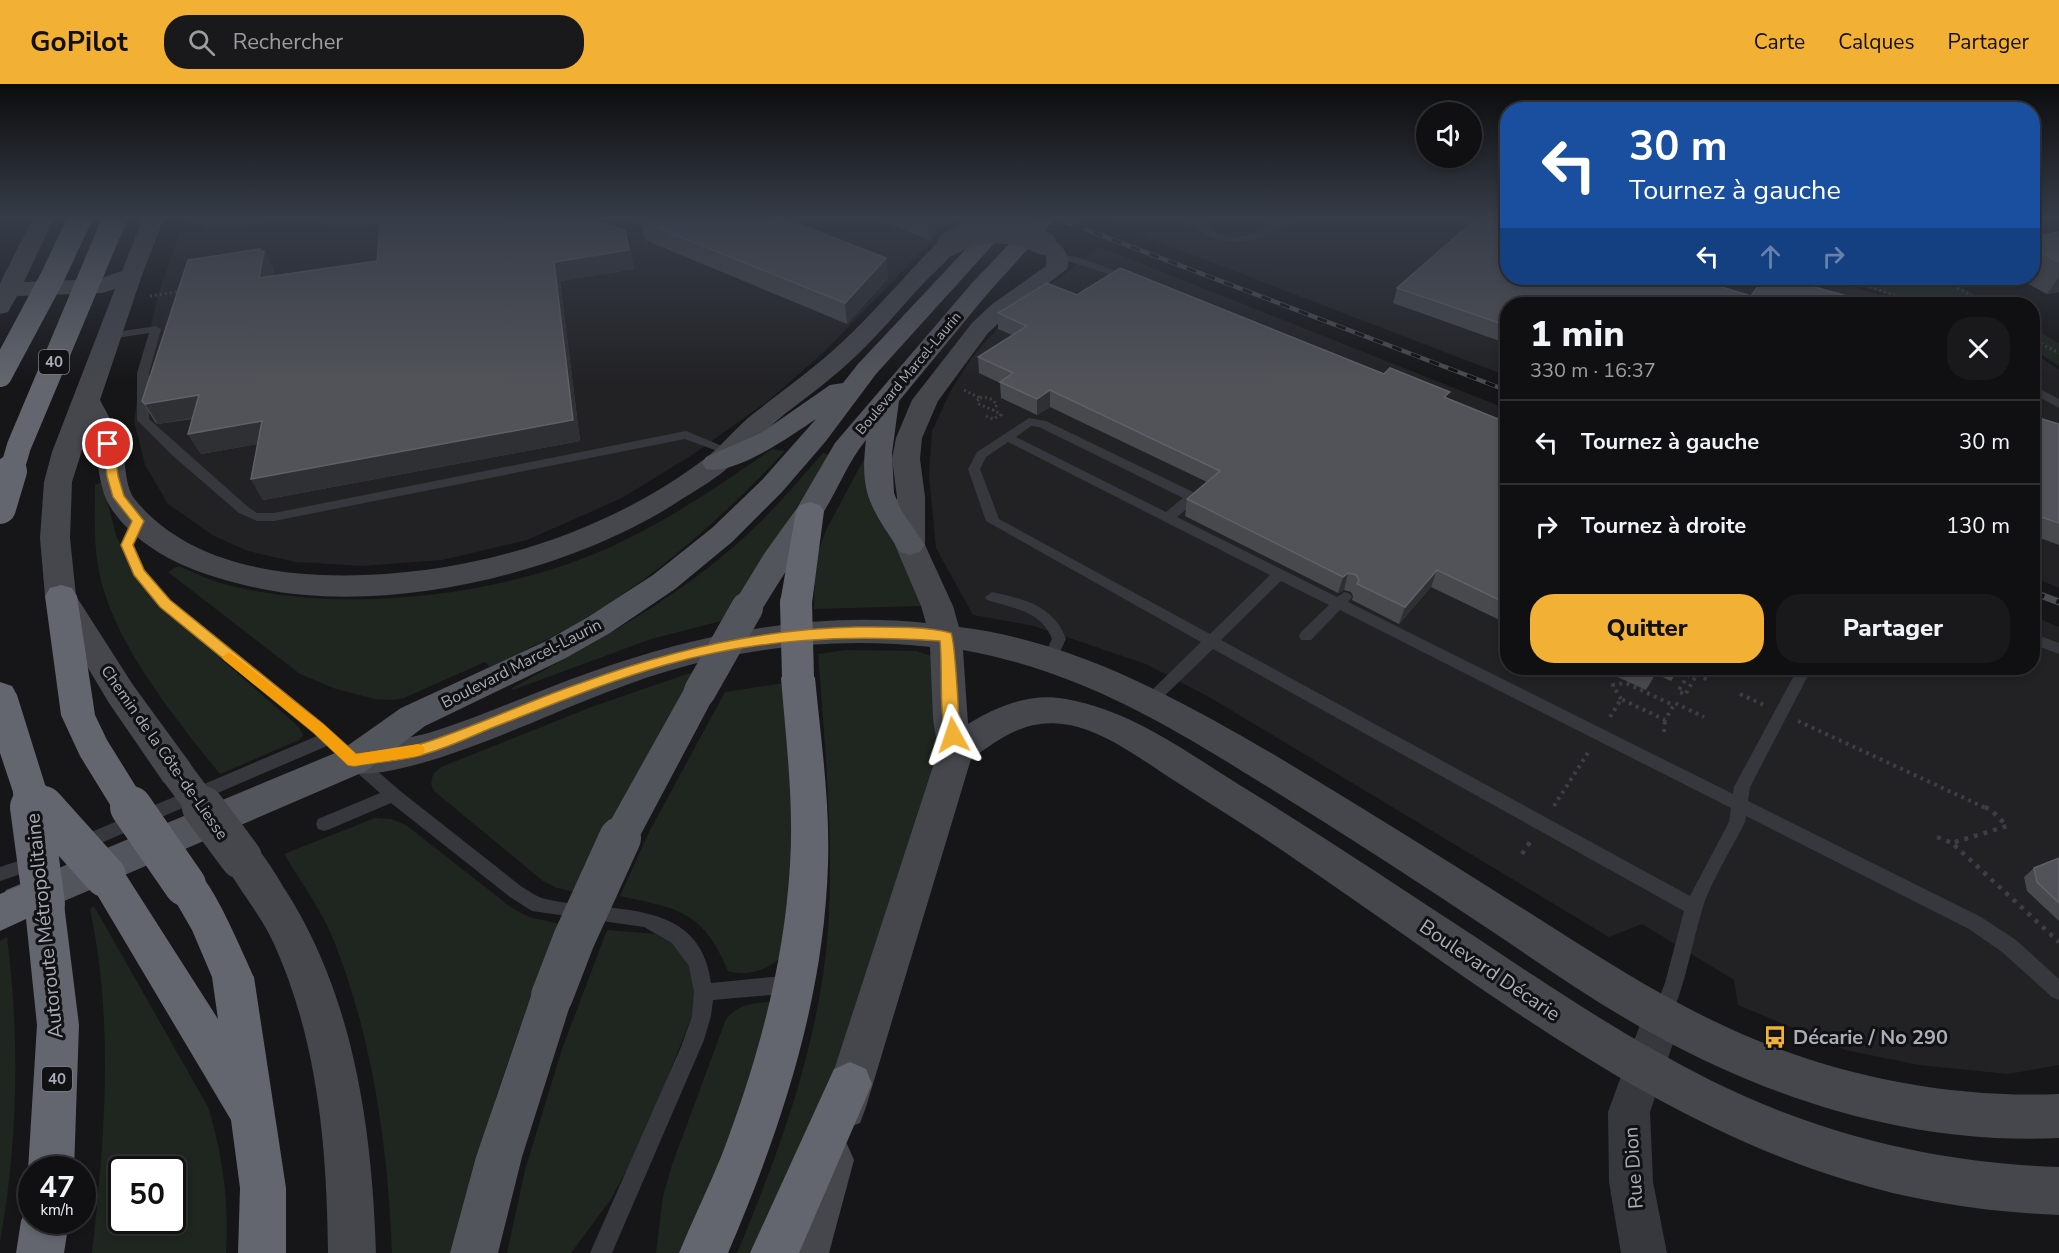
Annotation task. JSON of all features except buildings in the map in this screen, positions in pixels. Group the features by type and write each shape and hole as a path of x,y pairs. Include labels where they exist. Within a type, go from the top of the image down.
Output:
{"highway":[{"name":"40","path":"0,375 55,273"},
{"name":"40","path":"0,508 19,446 92,273"},
{"path":"703,1253 755,1127 771,1077 793,984 805,915 810,822 798,678 796,603 810,511"},
{"path":"61,596 78,715 92,746 207,920 233,977 263,1188 262,1253"},
{"name":"40","path":"0,695 29,791"},
{"path":"29,791 105,876 146,946 253,1114"},
{"name":"Autoroute Métropolitaine","path":"29,791 55,988 58,1066 52,1156"},
{"path":"774,1253 850,1084"},
{"path":"40,1253 43,1234"}],"main road":[{"path":"3,296 15,273"},
{"path":"87,400 108,444 119,497 138,521 184,553 214,566 249,576 313,585 394,582 483,569 564,546 646,509 722,457 747,432 849,349 922,273"},
{"name":"Boulevard Marcel-Laurin","path":"5,900 413,717 555,650 599,625 664,582 722,535 772,486 817,435 867,369 954,273"},
{"name":"Boulevard Marcel-Laurin","path":"474,1253 499,1157 552,996 574,939 620,838 747,608 775,561 810,511 844,449 993,273"},
{"path":"910,545 911,497 906,459 909,438 918,413 932,390 989,319 1050,273"},
{"path":"3,296 102,285 131,275"},
{"name":"Chemin de la Côte-de-Liesse","path":"131,275 66,452 58,482 55,538 61,596 121,694 241,858 266,895 294,944 325,1033 338,1088 348,1170 352,1253"},
{"path":"722,457 770,439 867,369"},
{"path":"805,1253 820,1206 850,1084 956,752 950,719 946,637 937,606 910,545 884,505 880,491 879,461 886,401"},
{"path":"341,749 423,749 627,671 718,646 834,632 876,632 946,637 993,644 1090,671 1151,700 1294,784 1605,984 1662,1016 1742,1056 1870,1098 1939,1112 1991,1117 2059,1116"},
{"name":"Boulevard Décarie","path":"956,752 990,727 1023,712 1062,710 1105,724 1165,757 1249,809 1579,1030 1729,1113 1798,1141 1909,1173 1976,1184 2059,1191"}],"street":[{"name":"Rue Dion","path":"1644,1253 1637,1220 1628,1145 1629,1112 1662,1016"}],"lane":[{"path":"1116,273 1138,280"},
{"path":"110,336 156,329 143,378 143,420 145,424 229,498 251,515 259,517 274,517 686,435 722,457"},
{"path":"2040,393 2059,404"},
{"path":"1168,517 1192,497 1042,423 1029,422 981,455 974,469 993,521 1694,907"},
{"path":"1007,437 1281,573 1342,600 1600,736 1975,923 2009,946 2059,991"},
{"path":"138,521 127,545 129,552 139,572 165,604 341,749 393,795 516,892 538,905 645,920 672,929 692,952 704,992 702,1011 694,1037 639,1171 600,1253"},
{"path":"1151,700 1281,573"},
{"path":"992,597 1035,610 1050,622 1059,639 1050,658"},
{"path":"1306,636 1342,600"},
{"path":"2040,641 2059,649"},
{"path":"1662,1016 1674,983 1694,907 1737,822 1742,787 1801,675"},
{"path":"5,900 58,854 341,749"},
{"path":"324,825 393,795"},
{"path":"704,992 793,984"}],"path":[{"path":"1863,285 1901,297"},
{"path":"1952,285 1974,297"},
{"path":"150,296 192,290"},
{"path":"2040,343 2059,354"},
{"path":"960,388 980,398 987,397 994,401 997,405 993,410"},
{"path":"980,398 978,403 1001,414 993,419 986,416"},
{"path":"1688,675 1678,691 1685,694 1696,675"},
{"path":"1699,675 1708,680 1707,675"},
{"path":"1665,720 1621,699 1612,685 1626,683 1704,717"},
{"path":"1740,694 1991,810 2007,826 1952,843"},
{"path":"1522,854 1600,736 1621,699"},
{"path":"1664,732 1665,720 1673,705"},
{"path":"1937,837 1952,843 2059,942"}],"shaded area":[{"path":"166,273 901,273 823,353 768,401 692,455 622,498 527,540 442,560 362,566 295,562 248,551 214,536 168,504 145,465 134,421 143,362 158,295"},
{"path":"1066,273 1164,273 1500,406 1500,675 2040,675 2040,619 2059,627 2059,1065 2008,1074 1919,1065 1845,1050 1738,1005 1734,980 1642,924 1609,937 1209,697 1146,664 1034,626 973,615 936,548 929,474 932,431 950,392 972,357 1008,317"},
{"path":"1239,273 1500,273 1500,285 1847,285 1888,297 1500,297 1500,373"},
{"path":"1857,285 1958,285 1979,297 1896,297"},
{"path":"2040,332 2059,343 2059,366 2040,354"},
{"path":"2040,357 2059,370 2059,588 2040,580"},
{"path":"871,446 885,528 909,567 921,606 814,609 815,561 826,530"},
{"path":"772,449 785,451 715,520 639,583 561,632 490,667 485,662 404,698 375,699 336,689 300,674 168,572 178,566 220,583 268,593 318,598 371,599 424,596 477,588 528,576 576,561 621,542 680,510"},
{"path":"823,453 830,455 725,620 651,639 513,690 512,688 639,616 699,575 755,527"},
{"path":"102,482 116,535 130,566 155,601 299,727 303,735 299,740 220,774 185,730 133,654 107,602 95,542 95,485"},
{"path":"846,650 916,651 932,656 940,750 863,1004 762,1253 737,1253 783,1135 796,1095 824,972 830,896 830,861 828,792 818,654"},
{"path":"696,671 575,892 557,888 543,881 434,791 431,784 433,774 441,767 594,706"},
{"path":"791,682 797,794 783,955 771,965 758,971 736,973 728,971 709,936 699,924 687,916 659,905 620,896 649,832 725,692"},
{"path":"375,818 391,819 406,825 512,908 529,917 560,924 532,994 497,1094 455,1253 392,1253 382,1134 376,1094 359,1017 348,978 329,930 284,854"},
{"path":"94,906 208,1107 218,1143 224,1179 227,1215 226,1253 92,1253 94,1234 96,1234 105,1080 105,1037 98,951 90,909"},
{"path":"607,930 656,934 674,944 688,956 696,982 693,1013 645,1135 611,1199 571,1253 507,1253 525,1170 562,1049"},
{"path":"7,937 14,1013 15,1090 11,1166 0,1242 0,941"},
{"path":"767,1002 775,1005 693,1253 656,1253 663,1196 672,1165 726,1019 745,1006"}],"railway":[{"path":"1199,273 1500,388"},
{"path":"2040,595 2059,602"}],"slow traffic":[{"path":"229,657 318,728 354,760 418,750"}],"place":[{"name":"Décarie / No 290","path":"1775,1037"}],"route":[{"path":"108,444 115,488 123,505 138,521 127,545 139,572 165,604 354,760 423,749 586,686 661,661 718,646 834,632 876,632 946,637 950,719 953,735"}]}
